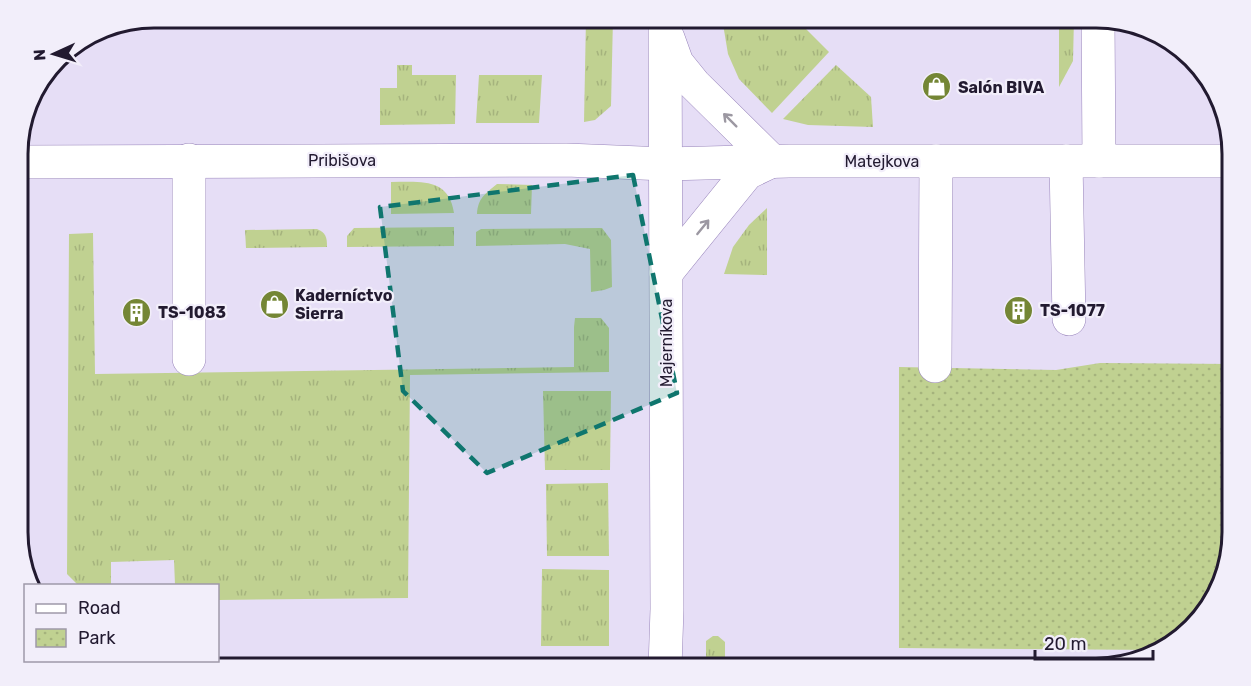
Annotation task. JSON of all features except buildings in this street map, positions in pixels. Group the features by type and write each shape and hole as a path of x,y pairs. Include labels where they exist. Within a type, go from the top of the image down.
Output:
{"street":[{"name":"Majerníkova","path":"665,28 665,657"},
{"path":"666,273 747,173 772,161 694,84 677,63 667,28"},
{"path":"1098,28 1099,161"},
{"path":"189,160 189,359"},
{"name":"Pribišova","path":"29,162 555,160 666,164"},
{"name":"Matejkova","path":"666,164 772,161 1222,161"},
{"path":"935,366 936,161"},
{"path":"1066,161 1069,319"}],"highlighted area":[{"path":"633,175 677,393 487,473 403,391 380,207"}],"green space":[{"path":"724,28 805,28 829,52 772,113 739,79 728,54"},
{"path":"1059,28 1074,28 1073,61 1059,87"},
{"path":"586,29 613,29 611,106 595,120 584,122"},
{"path":"397,65 412,65 412,75 456,75 455,124 380,125 380,88 397,88"},
{"path":"836,65 871,97 873,127 808,125 783,119"},
{"path":"479,75 542,75 539,123 476,123"},
{"path":"391,182 422,182 439,187 451,201 454,213 391,214"},
{"path":"497,184 532,185 531,214 477,214 481,200"},
{"path":"767,208 767,275 724,274 733,247 749,225"},
{"path":"454,227 454,246 347,247 347,236 354,228"},
{"path":"602,228 611,240 612,287 591,292 590,249 565,244 476,246 476,232 481,229"},
{"path":"317,229 325,236 327,247 246,248 245,230"},
{"path":"93,233 95,374 574,367 575,318 601,318 609,328 609,372 410,375 408,598 219,600 219,584 175,584 174,560 111,562 111,584 77,584 67,574 69,234"},
{"path":"1100,363 1222,364 1222,532 1218,564 1210,587 1191,615 1180,626 1152,645 1140,650 899,648 899,367 1056,370"},
{"path":"543,391 611,391 610,470 545,470"},
{"path":"608,483 609,556 547,556 546,484"},
{"path":"542,569 609,570 609,646 541,646"},
{"path":"713,636 718,636 725,642 725,657 706,657 706,641"}],"place":[{"name":"Salón BIVA","path":"937,87"},
{"name":"Kaderníctvo Sierra","path":"274,304"},
{"name":"TS-1077","path":"1019,310"},
{"name":"TS-1083","path":"137,312"}]}
